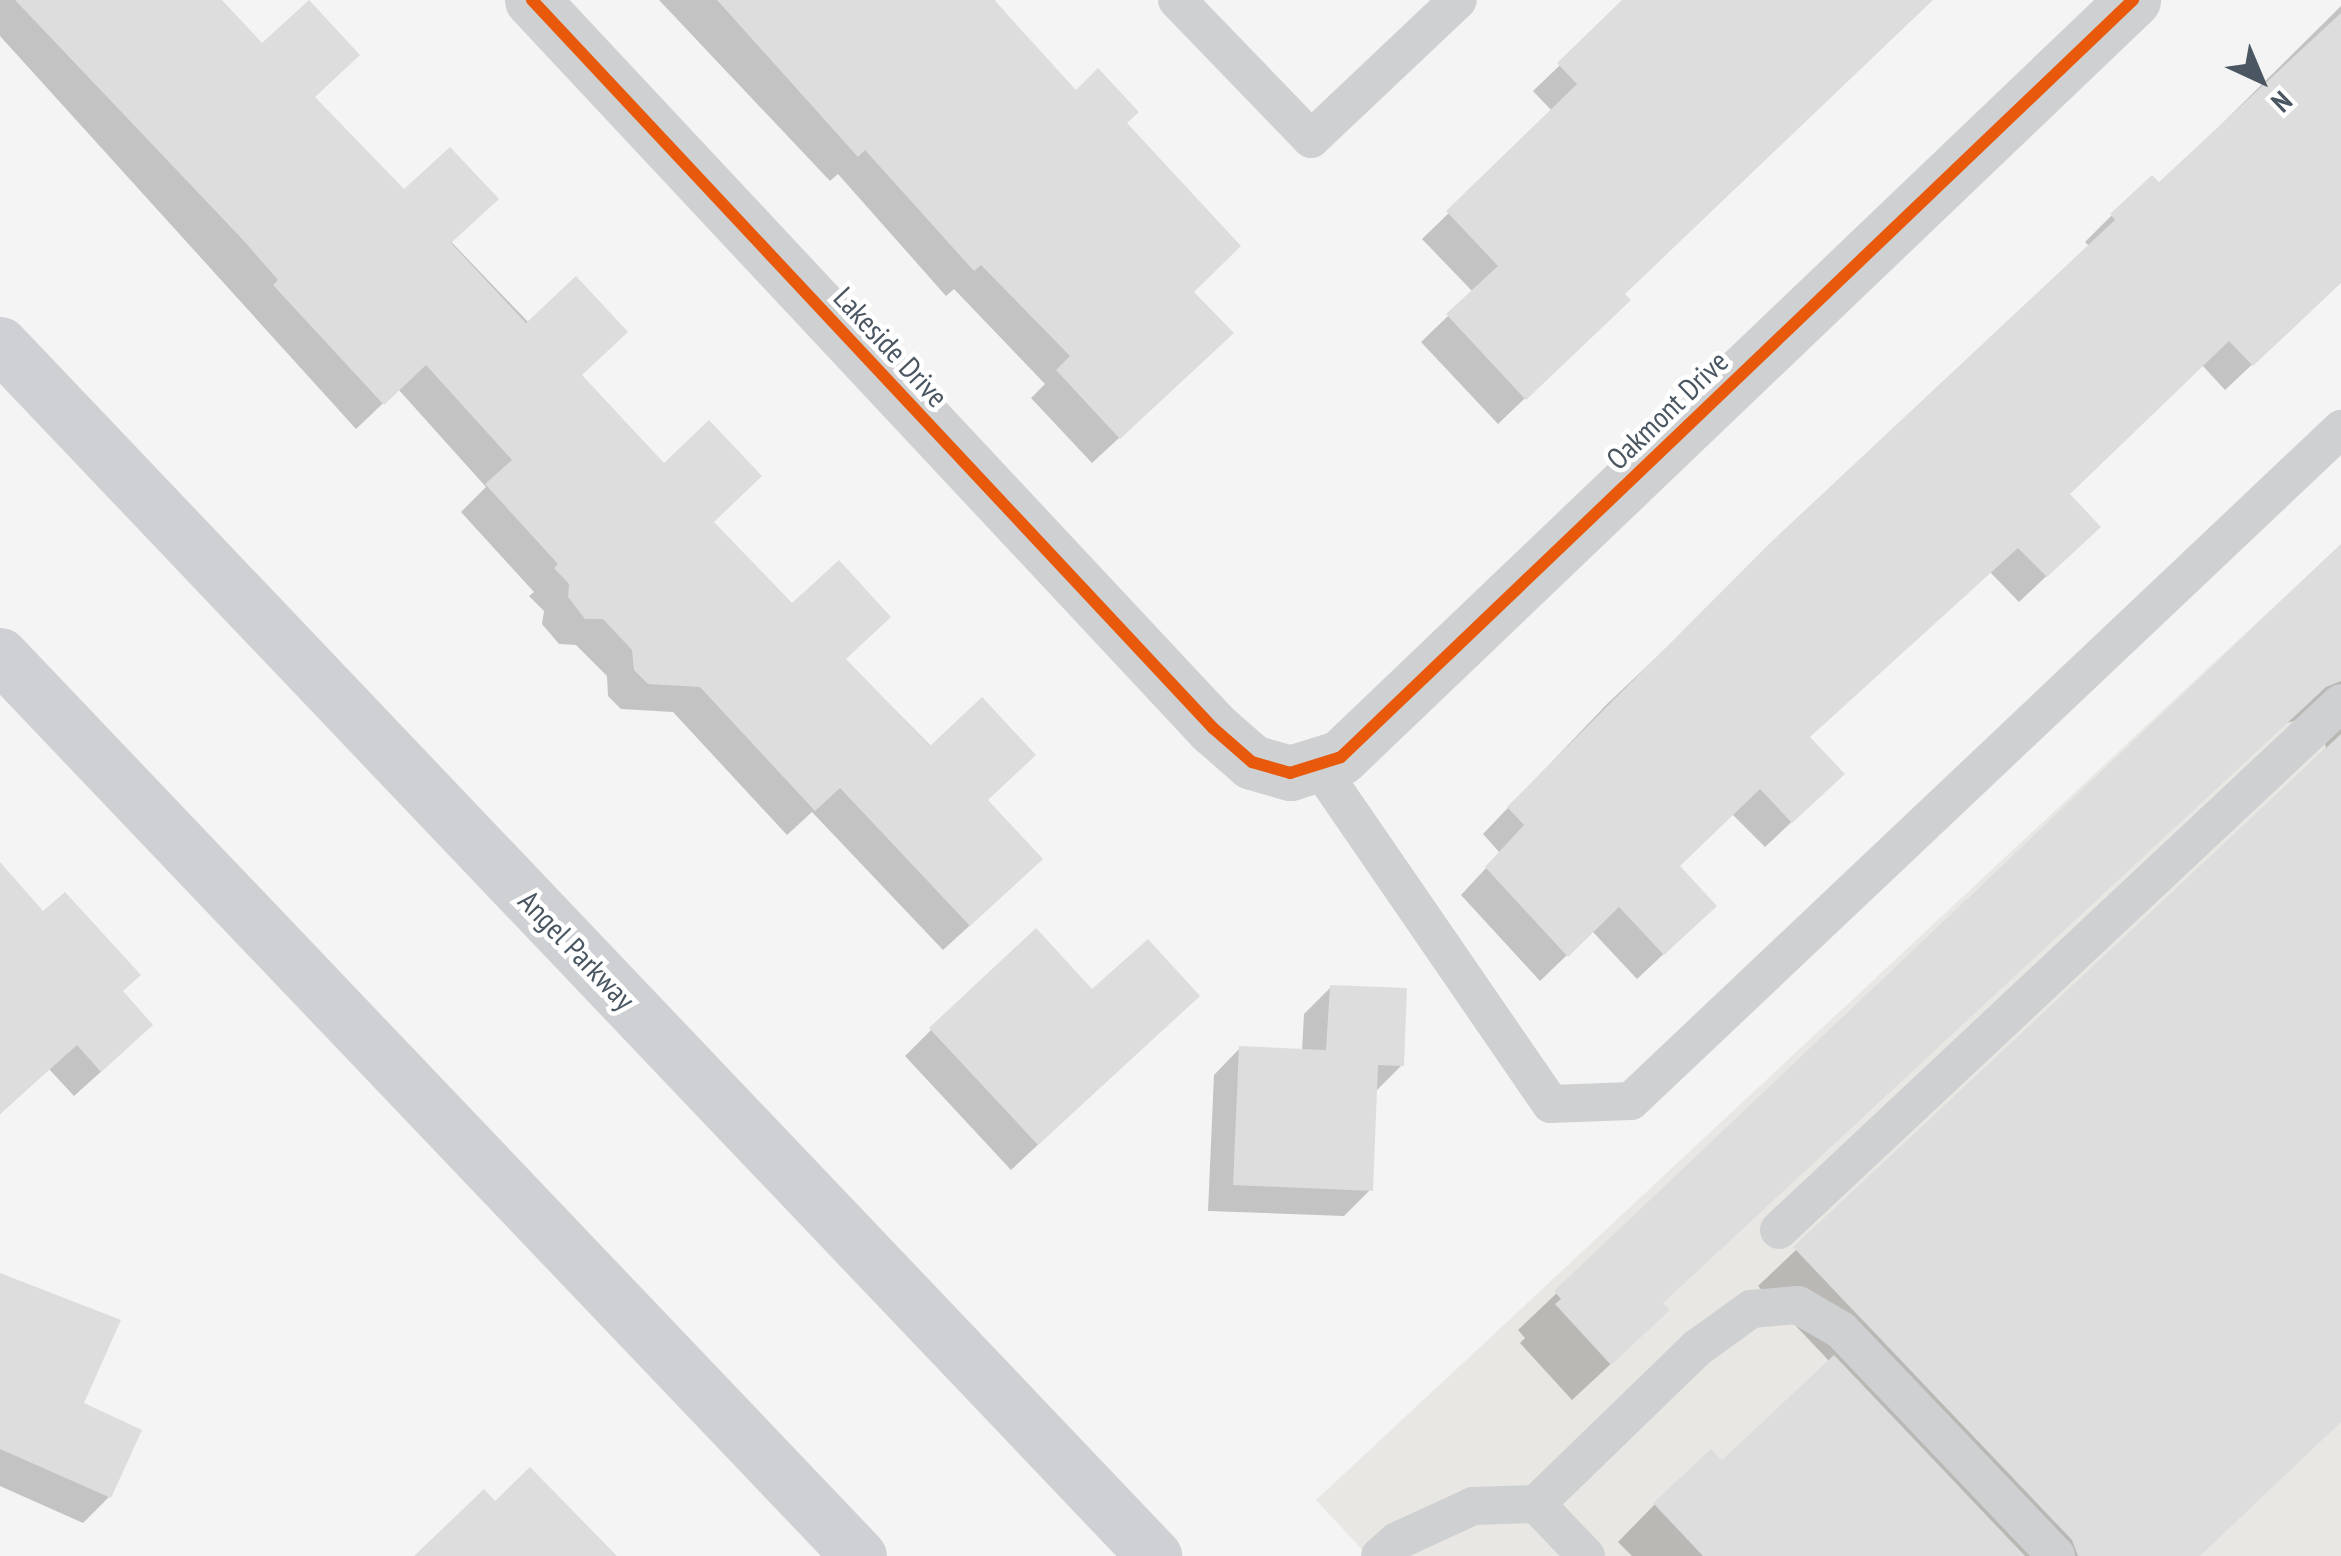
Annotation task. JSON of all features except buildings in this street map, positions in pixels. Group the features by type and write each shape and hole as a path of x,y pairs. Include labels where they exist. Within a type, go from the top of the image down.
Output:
{"main road":[{"name":"Angel Parkway","path":"0,344 1154,1556"},
{"path":"0,656 859,1556"}],"street":[{"name":"Lakeside Drive","path":"532,0 1212,728 1252,762 1290,772 1319,767"},
{"name":"Oakmont Drive","path":"1319,767 1342,757 2133,0"}],"lane":[{"path":"1177,0 1311,139 1458,0"},
{"path":"1319,767 1550,1104 1630,1102 2341,429"},
{"path":"1779,1230 2341,703"},
{"path":"1380,1556 1397,1540 1473,1506 1536,1504 1697,1348 1752,1309 1798,1305 1840,1330 2056,1556"},
{"path":"1536,1504 1586,1556"}],"shaded area":[{"path":"2341,544 2341,1556 1368,1556 1316,1500"}],"cycle path":[{"path":"532,0 1213,728 1252,762 1290,773 1341,757 2133,0"}]}
